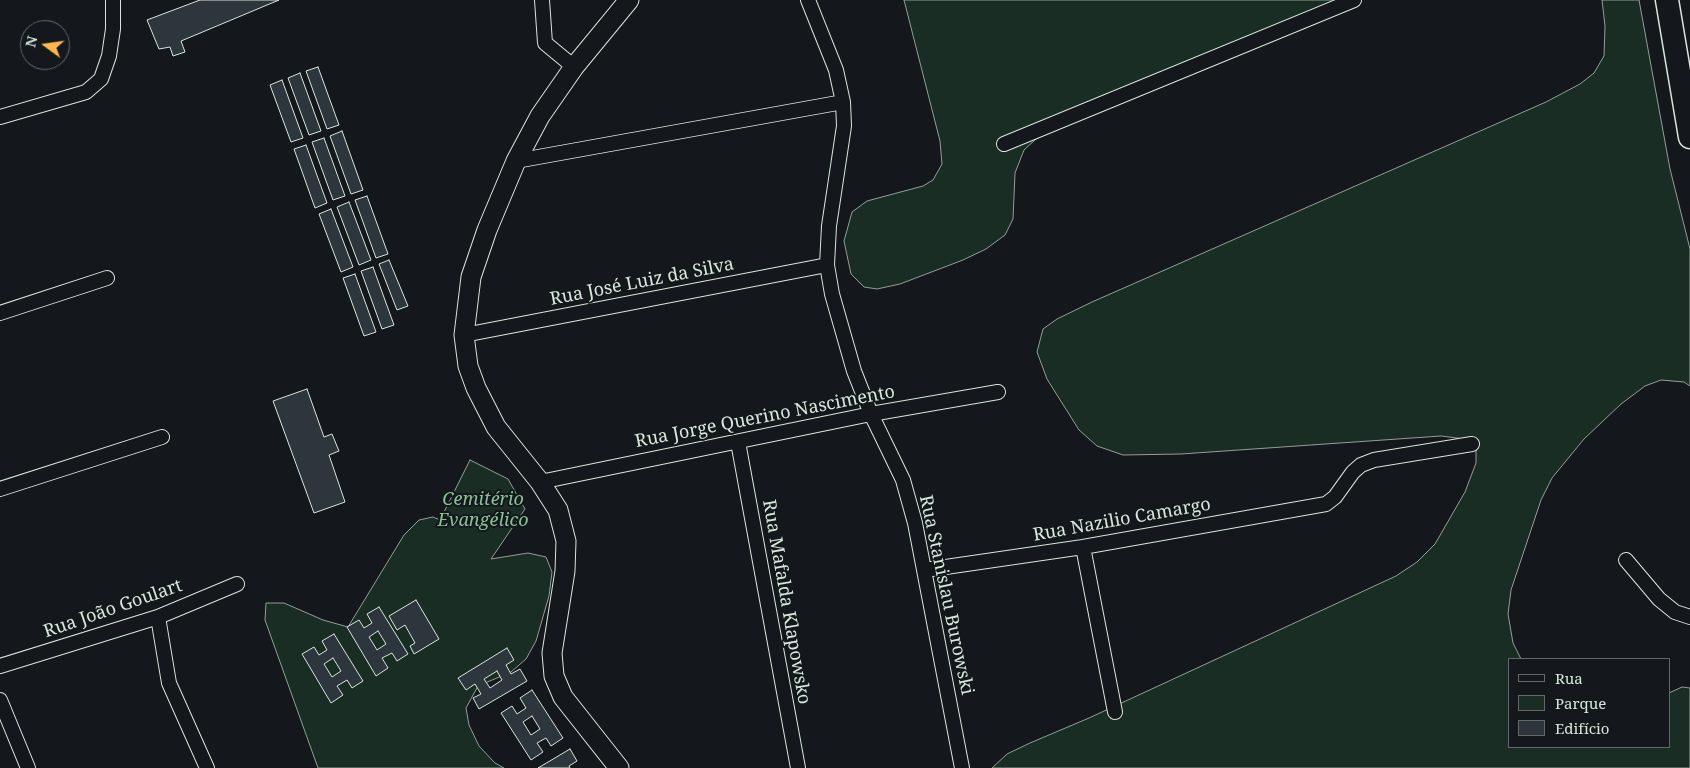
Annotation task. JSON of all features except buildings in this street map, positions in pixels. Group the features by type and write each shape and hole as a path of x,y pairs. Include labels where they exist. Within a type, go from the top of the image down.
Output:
{"highway":[{"path":"1667,0 1690,137"}],"main road":[{"path":"619,768 563,697 554,676 552,653 565,570 566,541 558,510 540,482 496,427 471,373 464,335 471,277 486,230 516,161 540,116 574,67 629,0"}],"street":[{"path":"0,117 86,92 101,79 109,56 113,29 113,0"},
{"path":"542,0 544,43 574,67"},
{"name":"Rua Stanislau Burowski","path":"808,0 836,70 844,102 844,126 829,226 826,265 832,294 854,371 871,414 903,480 915,523 962,768"},
{"path":"1004,144 1354,0"},
{"path":"516,161 844,102"},
{"name":"Rua José Luiz da Silva","path":"464,335 826,265"},
{"path":"0,313 107,278"},
{"name":"Rua Jorge Querino Nascimento","path":"540,482 871,414 998,392"},
{"path":"0,489 162,437"},
{"name":"Rua Mafalda Klapowsko","path":"738,442 798,768"},
{"name":"Rua Nazilio Camargo","path":"925,570 1083,547 1326,504 1335,497 1352,472 1361,465 1374,460 1472,444"},
{"path":"1083,547 1116,712"},
{"path":"1626,560 1659,600 1675,612 1690,617"},
{"name":"Rua João Goulart","path":"0,666 158,617 237,584"},
{"path":"158,617 169,683 207,768"},
{"path":"0,700 28,768"}],"green space":[{"path":"904,0 1339,0 1070,121 1036,139 1024,150 1015,173 1013,219 1005,235 986,249 963,260 900,284 877,289 864,287 851,274 844,241 852,212 867,201 923,186 933,180 942,164 940,141"},
{"path":"1602,0 1639,0 1670,169 1690,249 1690,386 1684,382 1661,380 1645,386 1621,404 1584,439 1552,478 1541,500 1511,590 1508,614 1513,643 1520,658 1508,658 1508,748 1670,748 1670,693 1682,687 1690,688 1690,768 992,768 1007,754 1030,743 1089,718 1396,576 1417,562 1435,544 1465,492 1476,463 1476,450 1465,439 1441,436 1181,454 1123,455 1097,446 1079,430 1047,379 1037,352 1043,329 1057,319 1092,302 1546,102 1580,84 1594,73 1604,56 1605,26"},
{"name":"Cemitério Evangélico","path":"470,460 508,479 525,509 491,559 528,553 546,557 552,572 549,596 536,641 526,659 511,672 478,686 466,708 469,725 479,746 495,763 504,768 318,768 265,620 266,603 284,603 323,620 348,627 404,535 419,520 433,517 440,520"}]}
